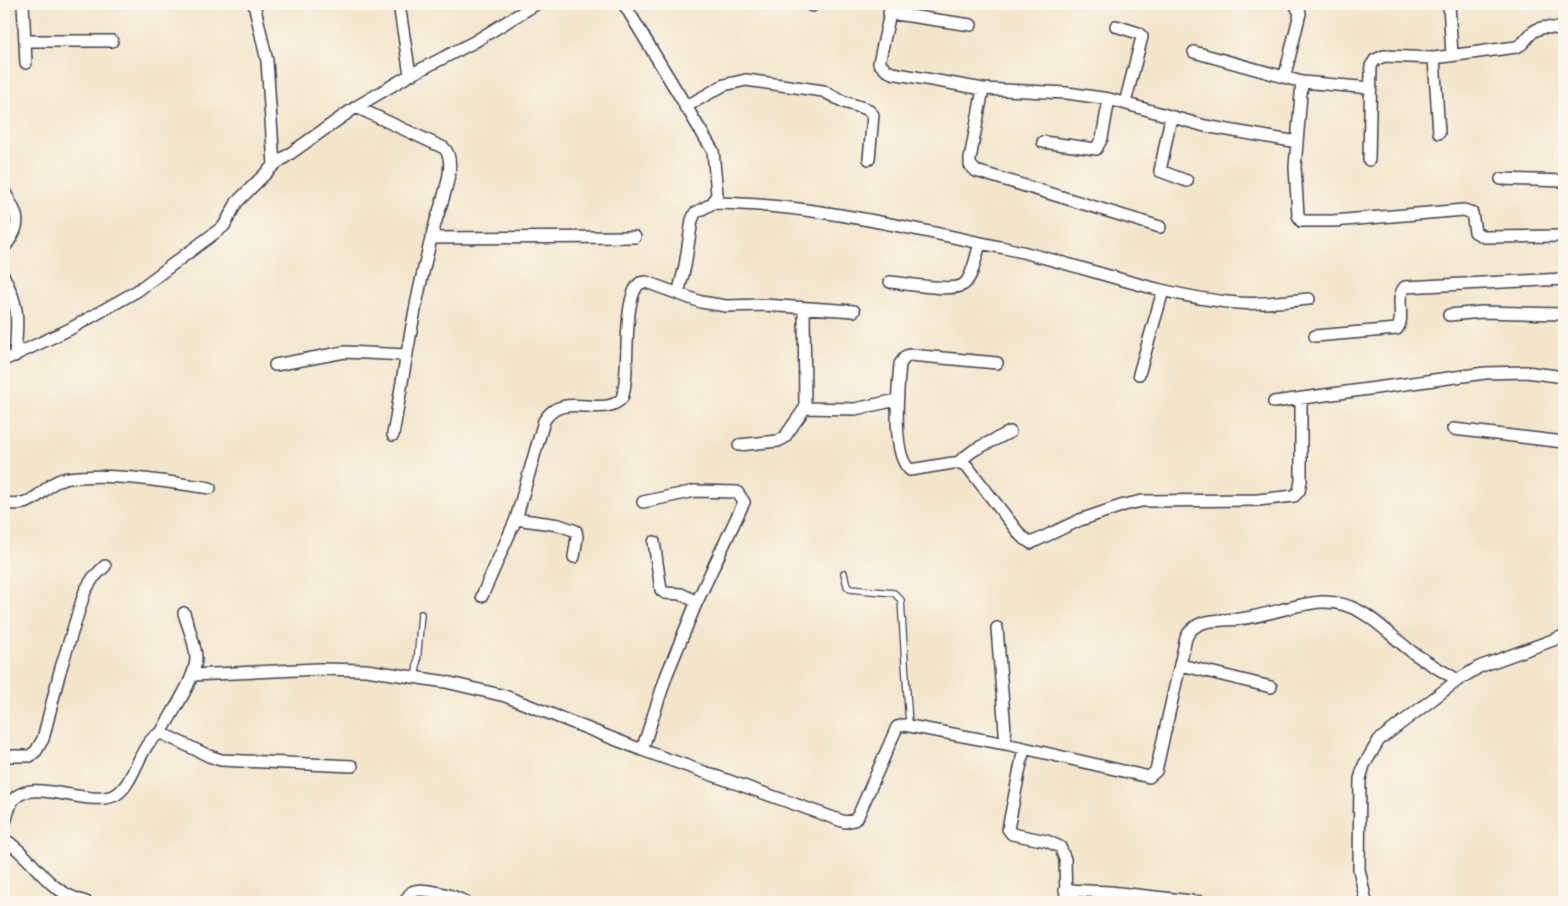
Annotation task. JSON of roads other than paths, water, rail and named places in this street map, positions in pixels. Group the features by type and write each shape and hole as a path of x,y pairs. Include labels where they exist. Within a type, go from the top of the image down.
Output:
{"street":[{"path":"23,4 27,41 26,63"},
{"path":"254,4 267,61 274,165"},
{"path":"399,4 410,75"},
{"path":"9,358 70,329 137,291 224,226 237,202 274,165 356,107 410,75 474,42 536,4"},
{"path":"624,4 685,107 704,132 713,151 717,194 713,203"},
{"path":"1285,75 1300,13 1295,4"},
{"path":"1449,4 1452,55"},
{"path":"971,25 891,8 879,63 886,70 983,88 1066,93 1109,99 1205,126 1297,142"},
{"path":"1116,26 1138,33 1142,37 1125,103"},
{"path":"1369,160 1371,66 1380,57 1434,58 1516,47 1524,43 1536,29 1543,27 1564,30"},
{"path":"27,41 112,41"},
{"path":"1194,52 1285,75 1302,82 1371,88"},
{"path":"1434,58 1439,133"},
{"path":"685,107 734,81 746,80 823,91 844,102 867,109 873,115 869,159"},
{"path":"1302,82 1295,167 1299,219 1305,222 1464,210 1472,213 1475,232 1484,237 1564,236"},
{"path":"983,88 970,159 972,168 976,171 1160,227"},
{"path":"1043,142 1096,149 1102,138 1109,99"},
{"path":"356,107 448,152 451,165 431,238 393,435"},
{"path":"1171,117 1160,171 1186,181"},
{"path":"1501,179 1564,181"},
{"path":"4,191 16,213 18,225 4,248"},
{"path":"678,294 685,266 692,220 695,214 713,203 756,204 841,216 1005,248 1163,292 1238,303 1309,299"},
{"path":"431,238 635,237"},
{"path":"890,282 949,288 961,286 969,278 980,244"},
{"path":"4,277 15,298 17,308 9,358"},
{"path":"1315,336 1397,329 1401,320 1401,293 1405,287 1564,280"},
{"path":"482,596 516,519 548,414 560,406 611,405 622,398 626,343 634,290 637,285 646,282 701,302 726,306 854,311"},
{"path":"1139,374 1163,292"},
{"path":"739,445 778,441 784,438 805,408 804,308"},
{"path":"1449,315 1482,312 1564,314"},
{"path":"275,365 346,352 407,355"},
{"path":"997,363 906,356 900,364 897,400 900,455 906,467 910,470 957,463 974,450 1010,432"},
{"path":"1274,402 1485,373 1526,372 1564,377"},
{"path":"957,463 970,470 1021,536 1031,543 1080,520 1142,501 1258,500 1294,496 1299,491 1301,481 1301,398"},
{"path":"805,408 855,408 897,400"},
{"path":"1453,429 1564,442"},
{"path":"4,503 23,504 33,501 56,482 66,478 84,476 210,488"},
{"path":"642,750 667,674 697,602 743,507 743,498 732,492 695,491 643,502"},
{"path":"516,519 559,525 576,530 577,537 574,557"},
{"path":"654,542 661,590 681,594 697,602"},
{"path":"4,756 30,756 40,746 85,591 93,578 105,566"},
{"path":"192,675 319,669 366,670 416,676 505,696 642,750 833,820 851,822 858,816 897,727 909,724 1149,777 1153,775 1156,771 1186,638 1191,628 1199,623 1241,619 1307,604 1336,603 1370,616 1415,654 1458,680"},
{"path":"4,825 13,800 20,794 31,791 70,796 108,797 114,795 125,785 153,738 161,733 192,675 195,653 184,613"},
{"path":"996,628 1006,744"},
{"path":"1366,902 1359,869 1360,779 1370,753 1384,734 1479,667 1564,636"},
{"path":"1181,665 1271,687"},
{"path":"161,733 221,760 352,766"},
{"path":"1024,748 1008,828 1012,834 1047,841 1060,847 1065,859 1066,902"},
{"path":"4,839 13,845 53,887 64,895 86,902"},
{"path":"405,902 409,895 417,890 444,893 465,902"},
{"path":"1065,890 1110,892 1200,902"}],"lane":[{"path":"844,572 848,588 894,593 901,600 909,724"},
{"path":"416,676 421,614"}]}
